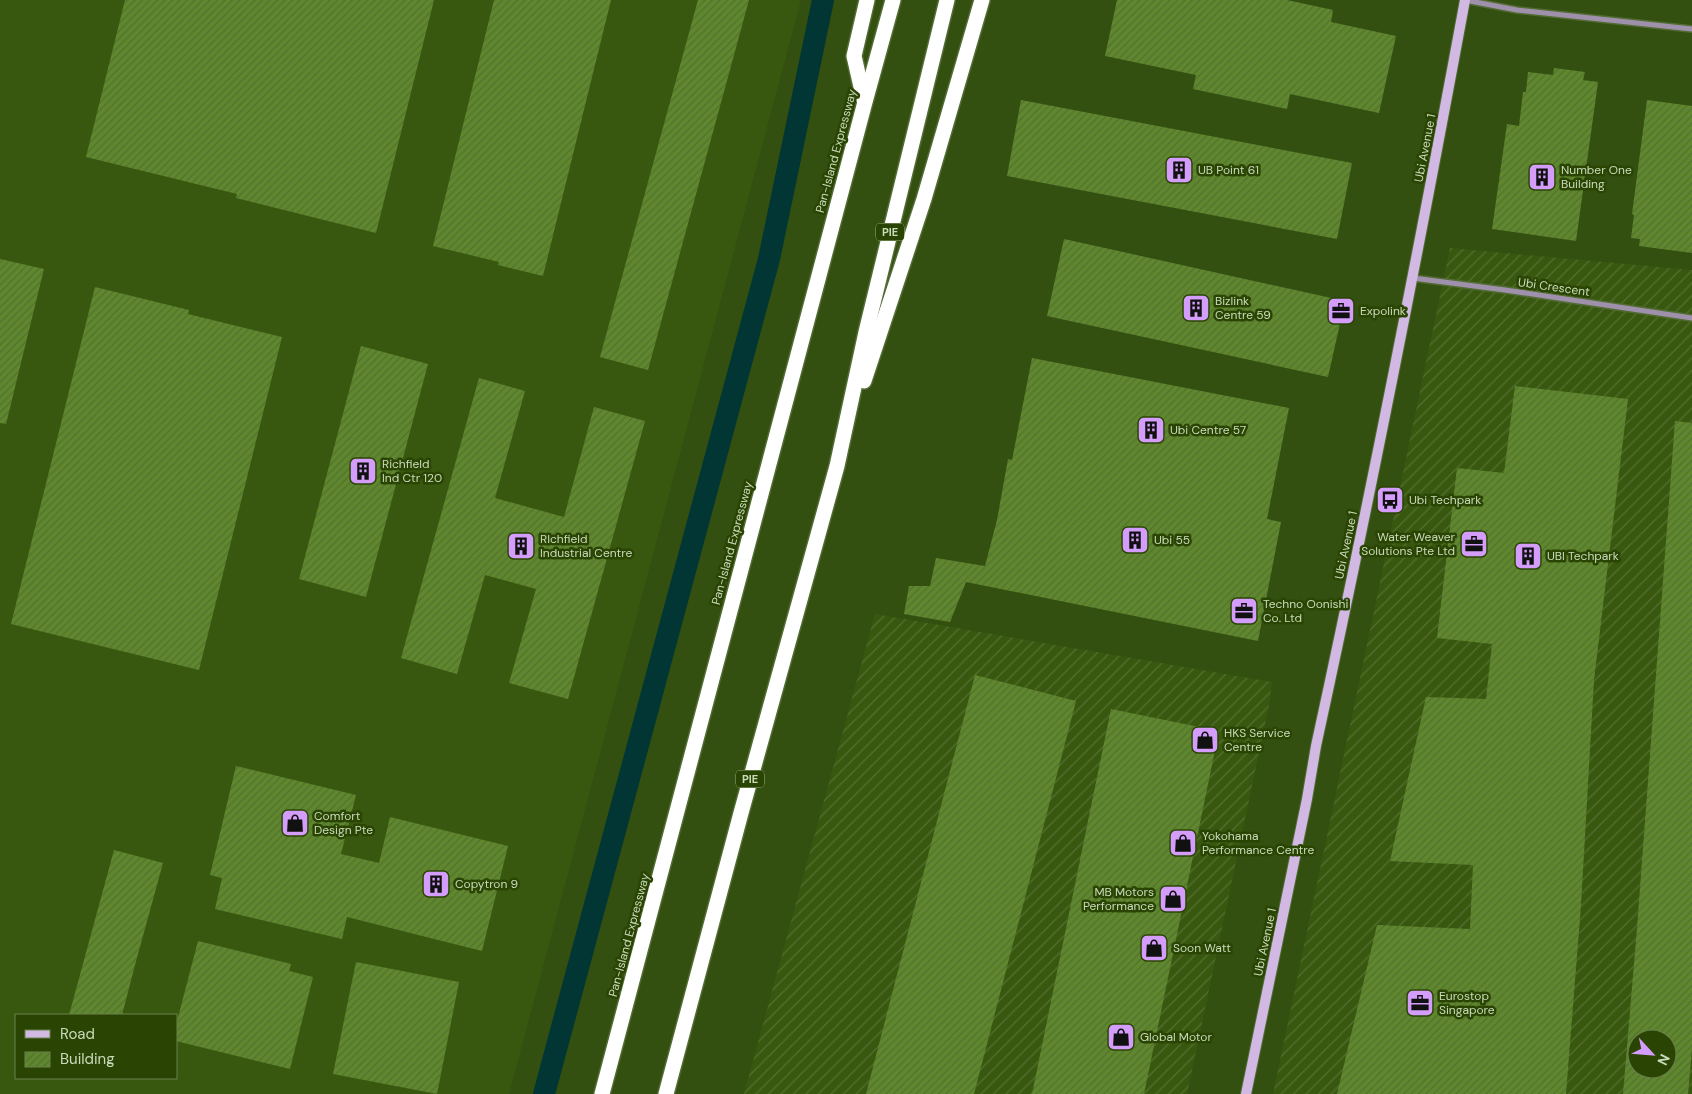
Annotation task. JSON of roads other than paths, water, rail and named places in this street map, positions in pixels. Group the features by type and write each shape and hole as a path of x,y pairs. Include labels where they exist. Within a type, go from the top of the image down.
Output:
{"highway":[{"path":"864,102 854,56 867,0"},
{"name":"Pan-Island Expressway","path":"602,1094 864,102 893,0"},
{"name":"PIE","path":"666,1094 836,466 866,332 947,0"},
{"path":"836,466 924,199 982,0"}],"street":[{"path":"1465,0 1517,10 1692,29"},
{"name":"Ubi Avenue 1","path":"1246,1094 1413,278 1465,0"},
{"name":"Ubi Crescent","path":"1413,278 1515,291 1692,318"}],"waterway":[{"path":"544,1094 769,259 823,0"}],"place":[{"name":"UB Point 61","path":"1179,170"},
{"name":"Number One Building","path":"1542,177"},
{"name":"Bizlink Centre 59","path":"1196,308"},
{"name":"Expolink","path":"1341,311"},
{"name":"Ubi Centre 57","path":"1151,430"},
{"name":"Richfield Ind Ctr 120","path":"363,471"},
{"name":"Ubi Techpark","path":"1390,500"},
{"name":"Ubi 55","path":"1135,540"},
{"name":"Water Weaver Solutions Pte Ltd","path":"1474,544"},
{"name":"RIchfield Industrial Centre","path":"521,546"},
{"name":"UBI Techpark","path":"1528,556"},
{"name":"Techno Oonishi Co. Ltd","path":"1244,611"},
{"name":"HKS Service Centre","path":"1205,740"},
{"name":"Comfort Design Pte","path":"295,823"},
{"name":"Yokohama Performance Centre","path":"1183,843"},
{"name":"Copytron 9","path":"436,884"},
{"name":"MB Motors Performance","path":"1173,899"},
{"name":"Soon Watt","path":"1154,948"},
{"name":"Eurostop Singapore","path":"1420,1003"},
{"name":"Global Motor","path":"1121,1037"}]}
